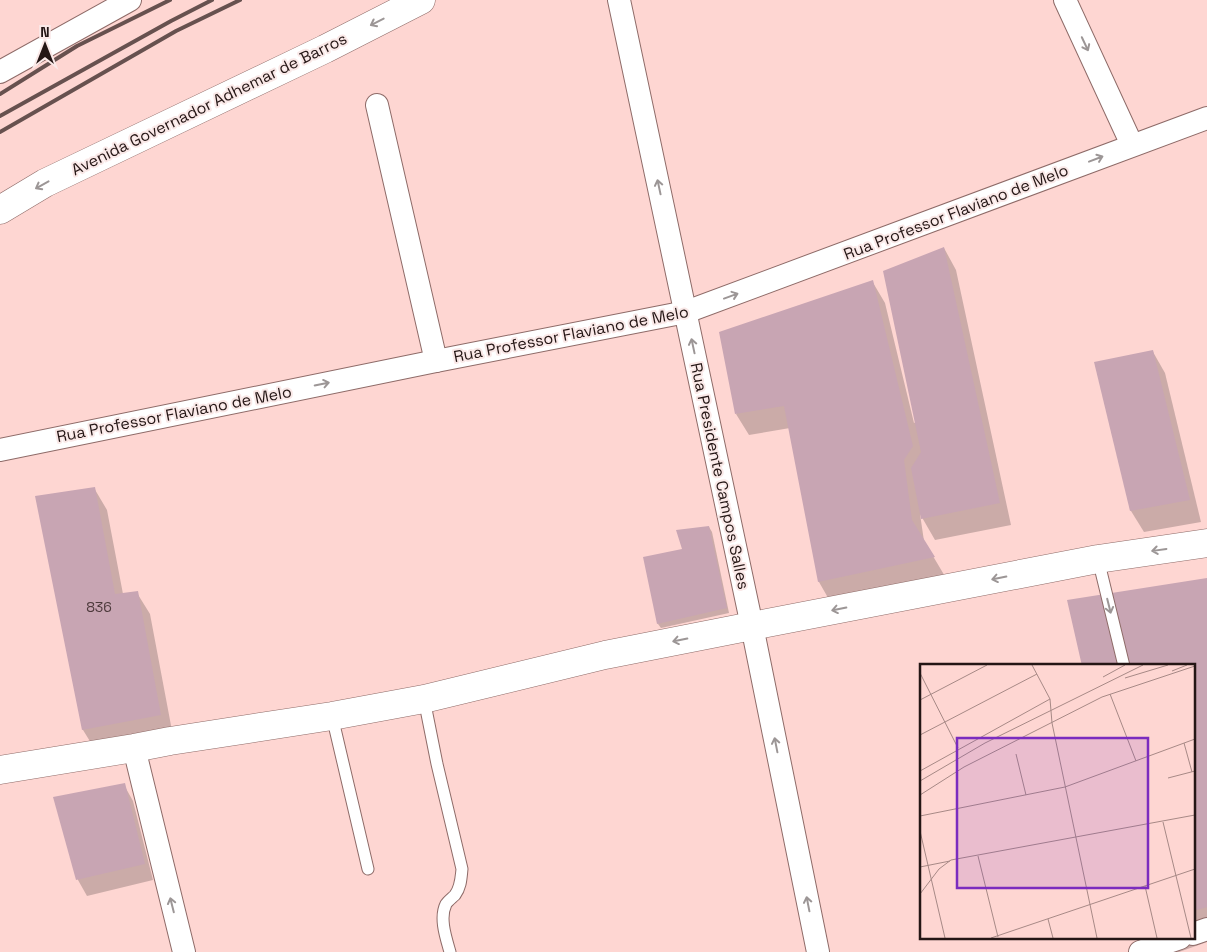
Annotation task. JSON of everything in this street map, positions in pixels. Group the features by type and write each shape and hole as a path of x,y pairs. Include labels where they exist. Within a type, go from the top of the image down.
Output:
{"main road":[{"name":"Avenida Governador Adhemar de Barros","path":"0,210 45,183 325,49 420,0"},
{"path":"0,770 332,716 424,699 605,655 1098,559 1207,543"}],"street":[{"path":"3,62 130,0"},
{"name":"Rua Presidente Campos Salles","path":"619,0 752,626 818,952"},
{"path":"1065,0 1132,145"},
{"path":"377,105 436,361"},
{"name":"Rua Professor Flaviano de Melo","path":"0,450 686,312 1207,118"},
{"path":"134,748 184,952"},
{"path":"1194,934 1207,929"},
{"path":"1140,952 1174,940"}],"lane":[{"path":"1098,559 1124,664"},
{"path":"424,699 437,764 462,868 461,884 446,904 444,915 444,931 450,952"},
{"path":"332,716 368,868"}],"building":[{"path":"944,247 1000,503 921,519 911,468 921,452 883,271"},
{"path":"873,280 913,446 904,460 912,520 935,557 818,582 784,406 735,414 719,332"},
{"path":"1153,350 1190,500 1130,511 1094,362"},
{"path":"95,487 115,594 138,591 161,715 82,730 35,496"},
{"path":"709,526 727,608 657,624 643,557 682,549 676,530"},
{"path":"1207,578 1207,907 1194,911 1194,664 1082,664 1067,600"},
{"path":"125,783 145,864 76,880 53,797"}],"railway":[{"path":"0,94 77,46 170,0"},
{"path":"0,116 212,0"},
{"path":"0,132 176,31 240,0"}]}
